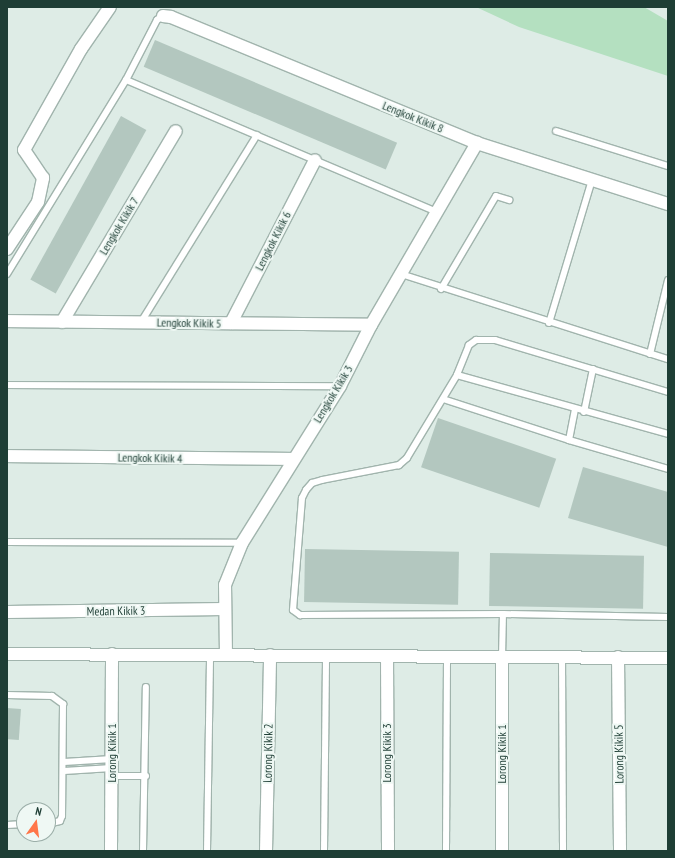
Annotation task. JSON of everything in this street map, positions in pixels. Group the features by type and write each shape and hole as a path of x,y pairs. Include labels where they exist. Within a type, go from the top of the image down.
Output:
{"street":[{"path":"7,249 38,202 43,178 24,150 81,49 110,7"},
{"name":"Lengkok Kikik 8","path":"163,16 171,17 477,143 668,204"},
{"name":"Lengkok Kikik 7","path":"62,322 176,131"},
{"name":"Lengkok Kikik 3","path":"226,655 224,609 225,585 242,543 292,459 340,386 371,325 477,143"},
{"name":"Lengkok Kikik 6","path":"231,323 315,160"},
{"name":"Lengkok Kikik 5","path":"7,321 371,325"},
{"name":"Lengkok Kikik 4","path":"7,456 292,459"},
{"name":"Medan Kikik 3","path":"7,612 224,609"},
{"path":"7,654 668,658"},
{"name":"Lorong Kikik 1","path":"112,654 112,851"},
{"name":"Lorong Kikik 2","path":"266,851 270,655"},
{"name":"Lorong Kikik 3","path":"387,656 388,851"},
{"name":"Lorong Kikik 1","path":"502,656 502,851"},
{"name":"Lorong Kikik 5","path":"618,657 620,851"}],"lane":[{"path":"7,274 126,80 157,20 163,16"},
{"path":"126,80 437,212"},
{"path":"556,131 668,166"},
{"path":"141,322 257,135"},
{"path":"549,323 592,180"},
{"path":"441,289 496,196 509,200"},
{"path":"401,274 441,289 668,359"},
{"path":"650,354 668,280"},
{"path":"668,392 484,338 469,345 457,376 407,458 399,465 322,480 312,484 306,490 302,498 293,610 300,615 503,614 668,617"},
{"path":"584,412 593,369"},
{"path":"457,376 575,410 668,434"},
{"path":"7,384 340,386"},
{"path":"443,399 569,440 668,469"},
{"path":"569,440 575,410"},
{"path":"7,542 242,543"},
{"path":"502,656 503,614"},
{"path":"207,851 210,655"},
{"path":"324,851 326,656"},
{"path":"446,851 447,656"},
{"path":"562,657 563,851"},
{"path":"143,851 146,776 146,687"},
{"path":"7,695 52,696 61,701 63,704 64,771 62,816 60,821 56,822"},
{"path":"64,762 112,768 146,776"},
{"path":"64,771 112,768"}],"green space":[{"path":"476,7 644,7 668,21 668,76 519,27"}],"building":[{"path":"155,40 397,143 386,169 144,67"},
{"path":"121,116 146,130 56,294 30,280"},
{"path":"438,418 556,459 539,508 421,467"},
{"path":"583,467 668,492 668,547 568,518"},
{"path":"305,549 459,552 458,605 304,602"},
{"path":"490,553 644,556 643,609 489,606"},
{"path":"7,708 21,709 19,740 7,739"}]}
